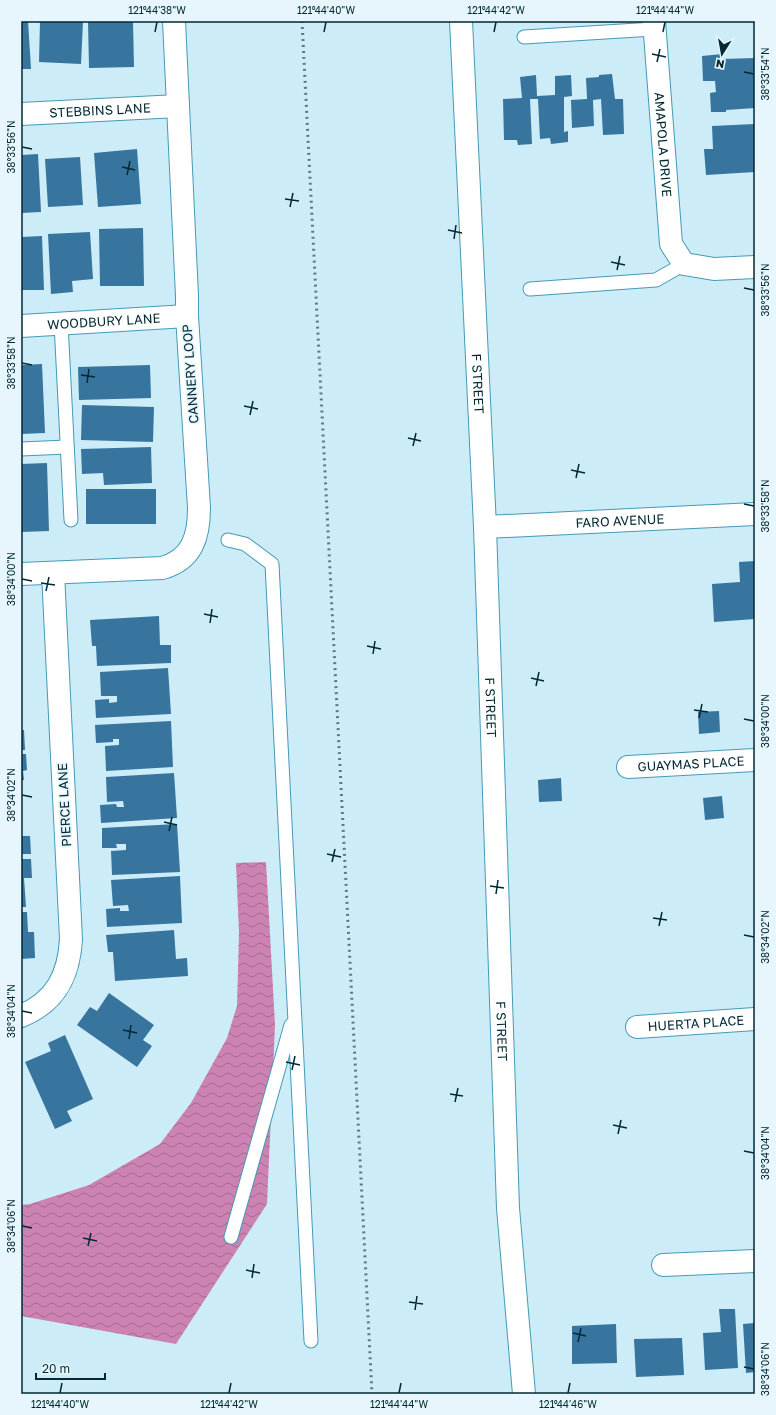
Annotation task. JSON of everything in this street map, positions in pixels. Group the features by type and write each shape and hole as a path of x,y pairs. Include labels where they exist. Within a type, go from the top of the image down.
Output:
{"street":[{"name":"CANNERY LOOP","path":"21,574 162,568 179,562 190,549 198,530 199,508 187,316 174,21"},
{"name":"F STREET","path":"461,21 485,528 508,1208 524,1394"},
{"name":"AMAPOLA DRIVE","path":"654,25 671,244 684,264"},
{"name":"STEBBINS LANE","path":"21,114 178,106"},
{"path":"684,264 714,269 755,267"},
{"name":"WOODBURY LANE","path":"21,326 187,316"},
{"name":"FARO AVENUE","path":"485,528 755,514"},
{"name":"PIERCE LANE","path":"21,1016 45,1004 65,974 70,956 71,939 53,573"},
{"name":"GUAYMAS PLACE","path":"628,767 755,760"},
{"name":"HUERTA PLACE","path":"637,1027 755,1019"},
{"path":"663,1265 755,1261"}],"lane":[{"path":"524,37 654,25"},
{"path":"530,289 656,280 684,264"},
{"path":"61,323 70,520"},
{"path":"21,449 67,447"},
{"path":"228,540 245,544 272,564 311,1341"},
{"path":"231,1237 295,1014"}],"water":[{"path":"266,862 275,1025 267,1204 176,1344 21,1316 21,1205 30,1204 89,1185 160,1144 191,1103 227,1038 237,1006 239,933 236,863"}],"building":[{"path":"21,21 28,21 31,69 21,69"},
{"path":"40,21 83,21 81,64 39,62"},
{"path":"88,21 133,21 134,67 89,68"},
{"path":"722,54 722,59 754,58 755,108 726,110 726,112 711,112 710,93 716,92 715,81 703,81 702,56"},
{"path":"612,74 615,99 623,99 624,134 603,135 601,99 593,100 594,126 572,128 571,100 587,99 586,78"},
{"path":"536,75 537,96 555,95 555,76 571,75 572,96 564,97 564,132 568,131 568,142 551,144 550,138 540,139 538,99 530,99 532,144 518,145 517,140 504,140 503,99 522,98 520,77"},
{"path":"755,124 755,172 706,175 704,149 713,149 712,126"},
{"path":"137,149 141,204 98,207 94,153"},
{"path":"38,154 41,212 21,213 21,155"},
{"path":"80,157 83,205 48,207 45,159"},
{"path":"143,228 144,286 100,286 99,229"},
{"path":"90,232 93,279 72,281 73,292 51,294 48,234"},
{"path":"42,236 44,290 21,290 21,237"},
{"path":"42,364 45,433 21,434 21,365"},
{"path":"150,365 151,398 79,400 78,367"},
{"path":"82,405 154,407 153,442 81,440"},
{"path":"151,447 152,483 104,485 103,473 82,474 81,449"},
{"path":"47,463 49,531 21,532 21,464"},
{"path":"86,489 156,489 156,524 86,524"},
{"path":"755,561 755,619 714,622 712,584 740,582 739,562"},
{"path":"159,616 160,645 171,645 171,663 97,666 96,646 92,646 90,620"},
{"path":"168,668 171,714 96,718 95,700 109,699 109,703 117,702 117,696 101,696 100,672"},
{"path":"719,711 720,732 699,734 698,712"},
{"path":"171,721 173,767 106,771 105,746 119,745 119,739 113,739 113,742 96,743 95,725"},
{"path":"21,730 24,730 25,750 21,750"},
{"path":"21,754 26,754 27,770 23,771 24,780 21,780"},
{"path":"174,773 177,818 101,823 100,805 116,804 117,807 124,807 123,801 107,802 106,777"},
{"path":"561,778 562,801 539,802 538,780"},
{"path":"722,796 724,818 705,820 703,798"},
{"path":"177,824 180,872 112,875 111,851 126,850 126,844 116,844 117,848 102,848 102,828"},
{"path":"21,836 30,836 31,854 21,854"},
{"path":"21,859 31,859 32,878 24,878 26,907 21,907"},
{"path":"180,876 182,923 107,927 106,909 120,908 120,911 129,911 128,905 113,906 111,880"},
{"path":"21,912 27,912 28,932 34,932 35,958 21,959"},
{"path":"174,930 176,959 187,958 188,976 115,981 113,952 108,952 106,935"},
{"path":"109,993 154,1025 143,1040 152,1046 137,1067 77,1025 90,1007 97,1011"},
{"path":"65,1035 93,1099 67,1111 72,1121 55,1129 25,1062 51,1051 48,1043"},
{"path":"719,1309 735,1309 738,1368 705,1370 703,1333 721,1332"},
{"path":"755,1323 755,1372 746,1373 743,1324"},
{"path":"616,1324 617,1363 572,1364 572,1326"},
{"path":"682,1338 684,1375 636,1377 634,1339"}],"railway":[{"path":"302,21 372,1394"}]}
